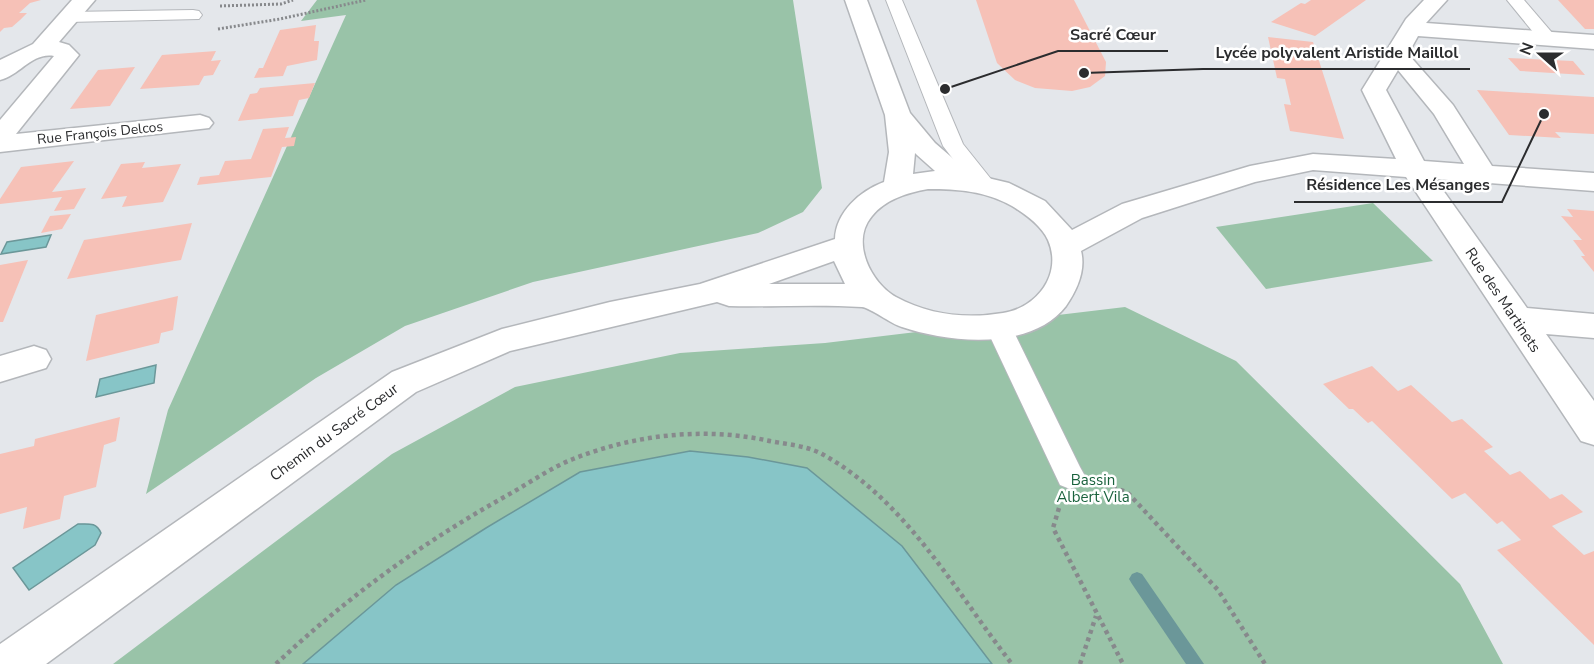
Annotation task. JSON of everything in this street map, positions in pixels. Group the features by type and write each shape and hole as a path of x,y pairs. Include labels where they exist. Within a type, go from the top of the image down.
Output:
{"street":[{"path":"40,50 84,0"},
{"path":"856,0 898,115 902,152 897,187"},
{"path":"1436,0 1411,29 1395,55 1417,74 1473,155 1483,174"},
{"path":"1411,29 1594,42"},
{"path":"0,73 13,60 40,50 57,49 67,55 0,138"},
{"name":"Rue des Martinets","path":"1395,55 1374,90 1414,169 1515,319 1594,430"},
{"path":"898,115 926,149 973,182"},
{"name":"Rue François Delcos","path":"0,144 200,123"},
{"path":"1066,246 1132,211 1250,175 1312,162 1594,182"},
{"path":"928,180 973,182 1007,192 1044,215 1058,230 1066,246 1068,272 1057,296 1033,316 999,328 965,330 930,325 898,313 872,296 853,271 847,246 852,223 862,208 878,196 897,187 928,180"},
{"path":"1044,215 1132,211"},
{"name":"Chemin du Sacré Cœur","path":"9,664 404,382 502,342 610,314 703,295 847,246"},
{"name":"Chemin du Sacré Cœur","path":"703,295 872,296"},
{"path":"1515,319 1594,326"},
{"path":"0,369 34,359"}],"lane":[{"path":"894,0 953,146 973,182"},
{"path":"1515,0 1548,39"},
{"path":"68,17 194,15"},
{"path":"999,328 1070,476"}],"path":[{"path":"213,6 281,4 293,0"},
{"path":"276,664 312,628 386,570 476,512 573,460 624,444 690,432 750,436 820,453 864,483 930,551 964,603 1012,664"},
{"path":"1123,664 1053,528 1070,476 1127,492 1218,590 1265,664"},
{"path":"1080,664 1096,615"}],"green space":[{"path":"317,0 793,0 822,188 803,212 758,233 533,282 405,326 316,378 146,494 168,410 346,15 301,21"},
{"path":"1373,203 1433,261 1266,289 1216,227"},
{"name":"Bassin Albert Vila","path":"1125,307 1236,361 1460,584 1503,664 113,664 392,454 515,387 680,353 825,343"}],"water":[{"path":"51,235 46,247 1,254 7,242"},
{"path":"156,365 154,383 96,397 100,379"},
{"path":"690,451 748,457 807,468 902,546 992,664 303,664 396,585 580,472"},
{"path":"78,524 92,524 99,529 101,533 95,545 29,590 13,568"}],"building":[{"path":"0,0 41,0 30,3 19,13 27,13 20,20 12,27 4,28 0,32"},
{"path":"976,0 1074,0 1106,62 1105,76 1090,87 1072,91 1035,88 1015,80 997,63"},
{"path":"1311,0 1366,0 1315,36 1271,22 1301,3 1305,4"},
{"path":"1558,0 1594,0 1594,29 1585,29"},
{"path":"316,25 314,41 319,41 317,60 287,66 283,76 254,78 259,68 263,68 280,30"},
{"path":"1268,37 1313,42 1344,139 1290,131 1284,104 1291,105 1285,79 1277,78"},
{"path":"216,51 211,61 221,60 213,75 204,76 199,85 140,89 162,55"},
{"path":"1508,58 1573,61 1585,75 1520,71"},
{"path":"135,67 110,106 70,109 98,70"},
{"path":"315,83 309,98 299,100 293,116 238,121 250,94 257,93 260,88"},
{"path":"1477,90 1594,97 1594,134 1555,132 1561,138 1509,135"},
{"path":"289,127 285,138 296,137 294,146 282,147 271,177 197,185 200,177 219,175 225,161 251,159 263,129"},
{"path":"74,161 52,192 86,188 74,209 54,211 62,197 0,204 0,199 21,167"},
{"path":"145,162 142,168 181,164 163,202 122,207 127,196 101,199 121,164"},
{"path":"1567,209 1594,211 1594,272 1581,256 1585,256 1573,240 1582,240 1561,216 1573,217"},
{"path":"71,214 62,229 41,233 50,216"},
{"path":"192,223 181,260 67,279 84,240"},
{"path":"28,260 3,322 0,322 0,265"},
{"path":"178,296 173,330 161,333 159,343 86,361 96,315"},
{"path":"1372,366 1398,391 1411,385 1452,422 1462,419 1493,447 1484,451 1510,475 1520,471 1550,499 1562,494 1583,512 1552,526 1584,555 1594,551 1594,645 1497,550 1521,540 1502,521 1497,524 1465,493 1452,499 1372,421 1368,423 1353,409 1349,409 1323,384"},
{"path":"120,417 116,441 104,445 96,487 64,496 60,519 23,529 27,507 0,514 0,454 34,446 35,439"}],"waterway":[{"path":"1137,579 1196,664"}],"place":[{"name":"Lycée polyvalent Aristide Maillol","path":"1084,73"},
{"name":"Sacré Cœur","path":"945,89"},
{"name":"Résidence Les Mésanges","path":"1544,114"}]}
